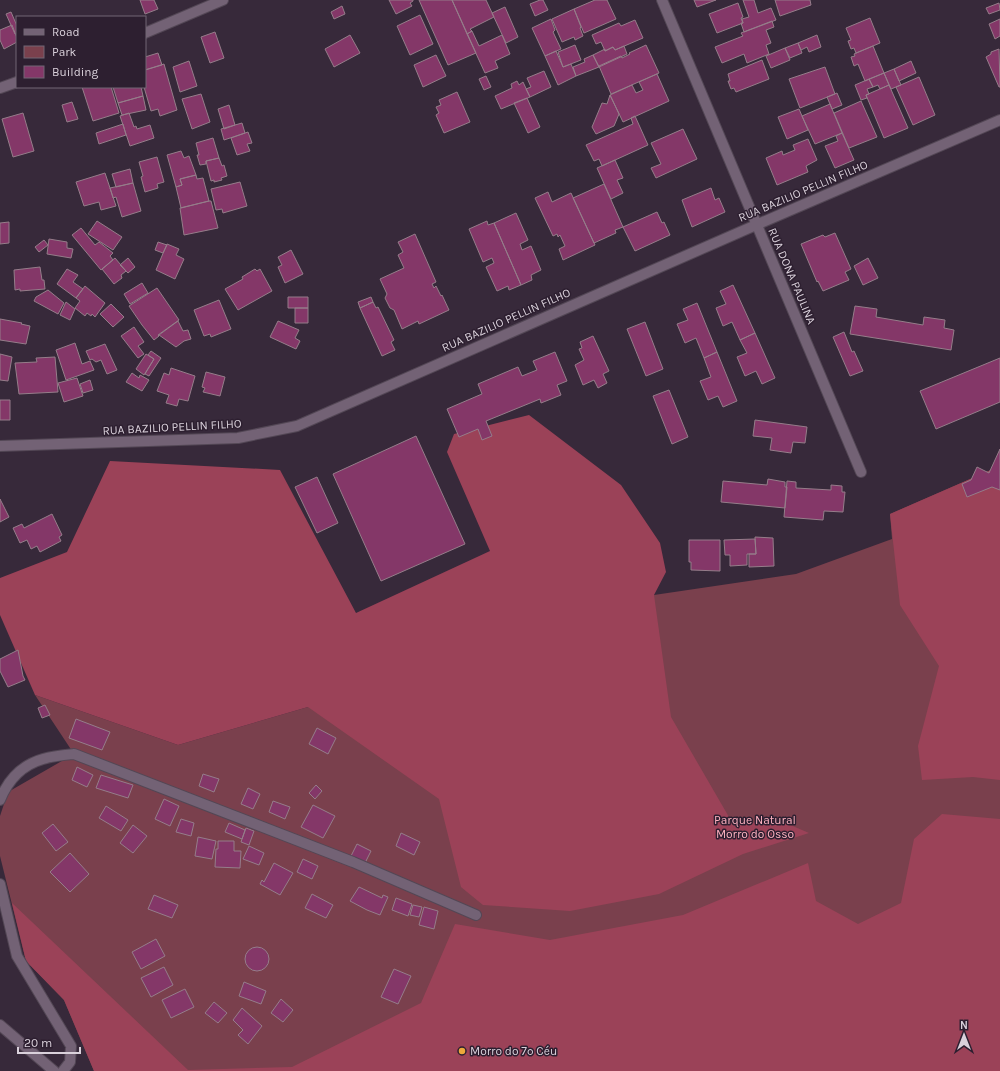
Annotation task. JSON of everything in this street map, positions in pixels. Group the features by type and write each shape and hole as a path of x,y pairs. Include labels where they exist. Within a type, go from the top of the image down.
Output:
{"street":[{"path":"146,33 223,0"},
{"name":"RUA DONA PAULINA","path":"662,0 861,472"},
{"path":"0,88 16,82"},
{"name":"RUA BAZILIO PELLIN FILHO","path":"0,446 238,438 297,426 1000,120"},
{"path":"0,800 5,787 20,770 43,759 74,754 353,862 476,915"},
{"path":"0,884 17,956 71,1046 70,1062 63,1071"},
{"path":"0,1025 54,1071"}],"green space":[{"path":"529,415 621,485 660,543 666,572 654,595 671,717 733,824 781,821 809,833 743,854 659,894 570,911 483,905 461,887 439,799 308,707 178,745 35,695 0,615 0,578 67,552 110,461 280,470 356,613 490,551 447,452 454,434"},
{"name":"Parque Natural Morro do Osso","path":"1000,466 1000,1071 94,1071 64,1000 26,961 0,856 0,816 8,792 74,754 35,695 178,745 308,707 654,595 796,574 892,539 890,514"},
{"path":"1000,466 1000,780 973,777 922,780 918,746 939,666 900,605 890,514"},
{"path":"942,814 1000,819 1000,1071 94,1071 64,1000 26,961 12,903 188,1070 292,1067 421,1003 455,924 550,940 683,915 808,863 816,901 858,924 901,903 914,839"}],"building":[{"path":"140,0 154,0 158,9 145,14"},
{"path":"389,0 413,1 410,3 412,6 396,14"},
{"path":"419,0 452,0 476,53 448,65"},
{"path":"452,0 486,0 494,17 470,29 472,31 467,34"},
{"path":"543,0 548,10 535,16 530,4"},
{"path":"595,0 607,0 616,19 584,33 574,9"},
{"path":"694,0 716,0 697,7"},
{"path":"743,0 754,0 758,13 771,8 776,20 744,32 741,23 743,23 742,19 749,17"},
{"path":"775,0 810,0 811,5 780,16"},
{"path":"738,3 743,17 741,18 743,23 717,33 709,14"},
{"path":"999,3 1000,10 989,14 986,8"},
{"path":"342,6 345,14 334,19 331,12"},
{"path":"505,7 518,37 506,43 492,13"},
{"path":"574,9 583,36 575,40 574,37 562,42 552,19"},
{"path":"11,12 16,24 16,34 15,34 6,14"},
{"path":"420,15 433,44 410,55 397,26"},
{"path":"870,18 880,43 856,53 854,48 851,49 848,41 851,40 846,28"},
{"path":"551,19 555,30 553,32 561,49 545,56 532,28"},
{"path":"1000,19 1000,36 995,39 989,24"},
{"path":"635,20 643,38 615,50 613,47 605,51 601,42 596,44 592,35 619,23 621,26"},
{"path":"772,21 774,27 766,30 771,43 766,45 769,54 747,63 744,54 722,63 715,47 743,36 741,33"},
{"path":"12,25 16,35 16,43 4,49 0,40 0,30"},
{"path":"472,31 479,46 502,35 510,54 495,61 498,68 485,73 467,34"},
{"path":"215,32 224,58 210,63 201,37"},
{"path":"350,35 360,53 334,67 325,49"},
{"path":"817,35 821,47 809,52 807,47 801,50 798,43"},
{"path":"798,43 802,53 790,58 785,48"},
{"path":"575,45 581,60 563,67 558,52"},
{"path":"646,45 659,73 611,94 599,66 621,56 622,58"},
{"path":"624,46 627,54 599,67 593,55 605,49 605,51 613,47 615,50"},
{"path":"873,46 884,73 865,81 858,64 854,66 851,57 855,56 854,54"},
{"path":"785,48 790,60 771,68 766,56"},
{"path":"999,49 1000,87 986,57 991,54 991,52"},
{"path":"556,51 563,67 571,64 576,76 558,85 545,56"},
{"path":"158,53 162,65 146,70 146,57"},
{"path":"436,55 446,76 423,87 414,65"},
{"path":"593,55 599,67 576,76 573,67 585,62 584,59"},
{"path":"762,60 769,79 736,92 734,88 731,89 728,81 730,81 728,74"},
{"path":"189,61 197,86 180,92 173,67"},
{"path":"911,61 916,73 899,81 894,69"},
{"path":"164,64 177,110 160,116 158,109 151,111 144,88 146,88 146,70"},
{"path":"825,67 835,94 800,108 789,79"},
{"path":"894,69 901,85 891,89 884,73"},
{"path":"544,71 551,87 530,97 526,89 531,87 527,78"},
{"path":"884,73 889,85 880,89 878,85 873,87 869,79"},
{"path":"657,74 669,101 623,122 610,95 632,85 636,93 643,90 639,82"},
{"path":"486,76 491,87 484,90 479,79"},
{"path":"919,77 935,115 913,125 896,87"},
{"path":"869,79 873,87 867,89 869,94 866,95 867,98 861,100 855,85"},
{"path":"517,81 519,85 523,82 530,97 501,109 495,96 512,88 511,84"},
{"path":"889,85 908,128 884,138 866,95"},
{"path":"82,88 111,88 119,113 93,121"},
{"path":"113,88 141,88 143,96 118,103"},
{"path":"457,92 470,122 444,133 436,115 439,113 436,107 441,105 439,100"},
{"path":"837,93 842,105 832,109 827,97"},
{"path":"201,94 210,122 192,129 182,99"},
{"path":"610,95 619,114 614,126 596,134 592,127 602,103 607,104"},
{"path":"143,96 146,110 122,115 118,103"},
{"path":"527,98 540,127 528,133 514,103"},
{"path":"861,101 877,137 849,148 834,113"},
{"path":"72,102 78,119 67,122 62,105"},
{"path":"830,104 842,133 815,144 802,116"},
{"path":"229,105 235,125 224,129 218,109"},
{"path":"799,109 808,130 787,139 778,117"},
{"path":"23,113 34,151 13,157 2,119"},
{"path":"129,113 134,127 136,126 137,129 150,125 154,138 130,146 120,116"},
{"path":"635,116 648,145 602,166 599,159 594,161 586,145 633,124 631,118"},
{"path":"242,123 245,133 224,140 221,129"},
{"path":"123,124 126,135 99,144 96,133"},
{"path":"683,129 697,159 656,178 651,168 661,164 651,143"},
{"path":"248,132 252,143 247,144 250,151 237,155 231,138"},
{"path":"842,133 854,160 835,168 825,146 838,141 836,136"},
{"path":"213,138 219,158 206,161 206,164 200,165 196,143"},
{"path":"808,139 817,160 806,166 808,172 777,185 766,158 782,151 783,155 795,150 793,145"},
{"path":"181,151 184,158 189,156 196,175 180,179 182,185 176,187 167,155"},
{"path":"157,157 164,182 157,184 158,188 145,192 139,162"},
{"path":"219,158 222,166 224,165 227,176 221,178 222,180 214,182 214,180 211,181 206,161"},
{"path":"615,160 623,178 617,180 623,193 611,199 597,168"},
{"path":"130,169 133,183 116,187 112,174"},
{"path":"105,173 116,206 101,210 99,202 84,206 76,182"},
{"path":"196,175 197,179 203,178 209,201 181,208 176,187 182,185 180,179"},
{"path":"240,182 247,206 223,213 222,209 216,210 211,189"},
{"path":"133,183 141,211 122,217 116,197 113,198 110,188"},
{"path":"604,184 623,227 615,230 616,233 594,243 573,198"},
{"path":"711,188 715,200 719,198 725,212 692,227 682,200"},
{"path":"548,192 552,202 571,193 595,245 563,260 559,249 565,246 560,235 558,237 557,234 553,236 535,198"},
{"path":"211,201 218,228 184,235 180,208"},
{"path":"657,212 670,235 635,251 623,227"},
{"path":"516,213 528,240 520,244 522,250 531,246 541,270 531,275 532,280 521,285 494,223"},
{"path":"97,221 122,237 113,250 88,234"},
{"path":"487,221 488,225 494,223 521,285 509,290 508,286 497,291 486,267 494,263 492,258 483,262 469,229"},
{"path":"9,222 9,243 0,244 0,223"},
{"path":"81,228 95,245 99,242 113,253 110,256 113,260 101,270 72,235"},
{"path":"835,233 851,269 845,272 849,280 823,291 818,281 817,282 801,244 823,235 825,237"},
{"path":"415,234 436,282 432,284 434,288 436,286 441,296 442,295 449,310 419,324 418,321 402,329 394,310 390,308 385,298 387,294 380,279 404,268 398,255 403,252 398,242"},
{"path":"49,239 67,242 67,248 73,249 71,258 47,254"},
{"path":"44,240 48,245 39,252 35,247"},
{"path":"158,242 167,245 163,253 155,250"},
{"path":"167,244 179,249 176,255 184,259 175,279 156,270"},
{"path":"291,250 303,274 285,283 278,267 282,265 278,257"},
{"path":"115,258 126,271 121,275 122,278 114,284 102,269"},
{"path":"128,258 135,267 128,273 120,265"},
{"path":"868,258 878,278 863,285 854,266"},
{"path":"40,267 45,289 15,290 14,270"},
{"path":"67,269 78,275 73,282 83,289 76,298 57,284"},
{"path":"255,269 257,271 260,269 272,291 238,310 225,289 243,279 242,277"},
{"path":"142,283 148,293 130,304 124,294"},
{"path":"733,285 755,333 740,340 732,322 723,326 716,308 726,304 720,291"},
{"path":"85,286 105,303 95,317 92,314 91,316 87,313 85,316 75,308 80,301 76,298"},
{"path":"157,288 179,320 158,335 159,336 154,340 129,306"},
{"path":"48,290 64,303 58,314 34,301 36,297"},
{"path":"288,297 308,297 308,308 288,308"},
{"path":"371,297 373,302 360,308 358,302"},
{"path":"219,300 231,329 211,337 210,334 204,336 194,310"},
{"path":"66,302 75,309 70,320 60,315"},
{"path":"373,302 376,308 378,307 394,340 391,342 395,350 382,356 360,308"},
{"path":"697,303 717,352 704,358 696,338 685,343 677,324 688,320 683,309"},
{"path":"111,304 124,317 113,327 100,314"},
{"path":"855,306 877,309 876,317 923,325 924,317 945,320 944,328 954,330 951,350 850,334"},
{"path":"295,308 308,308 308,323 295,323"},
{"path":"0,319 30,326 26,344 0,340"},
{"path":"178,321 183,331 188,330 191,339 184,341 176,347 159,335"},
{"path":"278,321 299,330 295,338 300,341 296,349 270,337"},
{"path":"645,322 663,369 646,376 627,329"},
{"path":"134,327 144,342 138,346 144,354 138,358 121,336"},
{"path":"844,332 852,352 854,351 863,371 850,376 833,337"},
{"path":"755,333 775,378 762,384 756,371 745,376 737,357 747,353 740,340"},
{"path":"593,336 609,371 603,374 607,383 598,388 594,380 583,385 575,365 584,360 579,349 582,348 580,342"},
{"path":"75,343 82,364 90,361 94,370 66,380 56,350"},
{"path":"105,344 117,370 107,374 101,360 96,362 92,359 90,360 86,351"},
{"path":"151,351 161,358 149,376 145,374 154,359 148,355"},
{"path":"555,352 567,381 557,385 561,395 541,403 540,399 486,421 492,436 482,440 478,429 459,437 447,409 482,394 478,384 518,367 522,376 537,370 533,361"},
{"path":"717,352 737,401 723,407 718,396 708,400 700,381 711,377 704,358"},
{"path":"0,354 12,357 8,381 0,380"},
{"path":"146,354 154,359 144,375 136,369"},
{"path":"55,357 58,392 19,394 15,363 37,362 36,358"},
{"path":"1000,358 1000,402 936,429 920,391"},
{"path":"171,368 195,376 188,401 179,399 177,406 166,403 169,395 157,391 164,373 169,375"},
{"path":"206,372 225,377 220,396 203,392 205,388 202,387"},
{"path":"132,373 139,378 140,375 149,380 142,391 126,382"},
{"path":"77,378 83,396 64,402 58,383"},
{"path":"90,380 93,390 83,393 80,384"},
{"path":"669,390 688,437 672,444 653,396"},
{"path":"0,400 10,400 10,420 0,420"},
{"path":"755,420 807,427 805,443 793,442 791,453 770,450 772,438 753,436"},
{"path":"416,436 465,544 381,581 333,474"},
{"path":"1000,449 1000,490 992,487 967,497 962,484 971,480 977,467 989,473"},
{"path":"317,477 338,523 317,533 295,487"},
{"path":"768,479 785,482 785,487 787,487 785,508 721,502 723,481 767,485"},
{"path":"787,481 796,482 796,488 831,490 831,485 842,486 842,492 845,492 843,512 824,511 823,520 784,517"},
{"path":"0,499 9,517 0,522"},
{"path":"52,514 62,535 59,537 61,541 40,552 37,546 31,549 27,540 20,543 13,528 22,524 24,528"},
{"path":"755,537 773,538 774,566 749,567 749,554 756,554"},
{"path":"755,539 756,554 747,554 747,565 730,566 730,555 725,555 724,540"},
{"path":"689,540 720,540 720,571 691,570 691,562 689,562"},
{"path":"18,650 25,680 8,687 0,671 0,659"},
{"path":"45,705 50,715 42,718 38,708"},
{"path":"76,719 110,732 102,750 69,738"},
{"path":"317,728 336,738 328,754 309,744"},
{"path":"77,767 93,775 87,787 72,780"},
{"path":"203,774 219,779 214,792 199,786"},
{"path":"101,775 133,785 128,798 96,788"},
{"path":"316,785 322,791 315,799 309,793"},
{"path":"248,788 260,794 253,809 241,804"},
{"path":"164,799 179,806 170,826 155,819"},
{"path":"273,801 290,807 285,819 269,812"},
{"path":"313,805 335,816 323,838 301,827"},
{"path":"106,806 128,820 121,831 99,818"},
{"path":"181,819 194,823 191,836 176,832"},
{"path":"229,823 245,830 242,839 225,832"},
{"path":"53,824 68,842 56,851 42,833"},
{"path":"133,825 147,836 133,853 120,843"},
{"path":"246,828 254,831 249,845 241,842"},
{"path":"401,833 420,842 414,855 396,846"},
{"path":"198,837 216,841 212,859 195,856"},
{"path":"218,841 234,841 234,851 241,851 240,868 215,867"},
{"path":"357,844 371,851 365,863 351,856"},
{"path":"249,846 264,853 259,865 243,859"},
{"path":"70,853 89,874 70,892 50,872"},
{"path":"303,859 318,866 312,879 297,872"},
{"path":"274,863 293,873 280,895 260,884 262,880 264,882"},
{"path":"359,887 382,898 383,895 388,897 380,915 350,901"},
{"path":"312,894 333,905 326,918 305,908"},
{"path":"154,895 178,905 172,918 148,909"},
{"path":"396,898 412,904 408,916 392,910"},
{"path":"413,905 422,907 419,917 410,915"},
{"path":"424,907 438,911 434,929 419,925"},
{"path":"156,939 165,956 141,969 132,952"},
{"path":"257,947 266,950 269,959 266,968 257,971 248,968 245,959 248,950"},
{"path":"164,967 173,985 151,997 141,978"},
{"path":"394,969 411,976 398,1004 381,997"},
{"path":"244,982 266,991 261,1004 239,996"},
{"path":"185,989 194,1007 171,1018 162,1000"},
{"path":"281,999 293,1010 283,1022 271,1013"},
{"path":"214,1002 227,1013 218,1023 205,1013"},
{"path":"242,1008 262,1026 248,1044 238,1035 243,1030 233,1020"}],"place":[{"name":"Morro do 7º Céu","path":"462,1051"}]}
